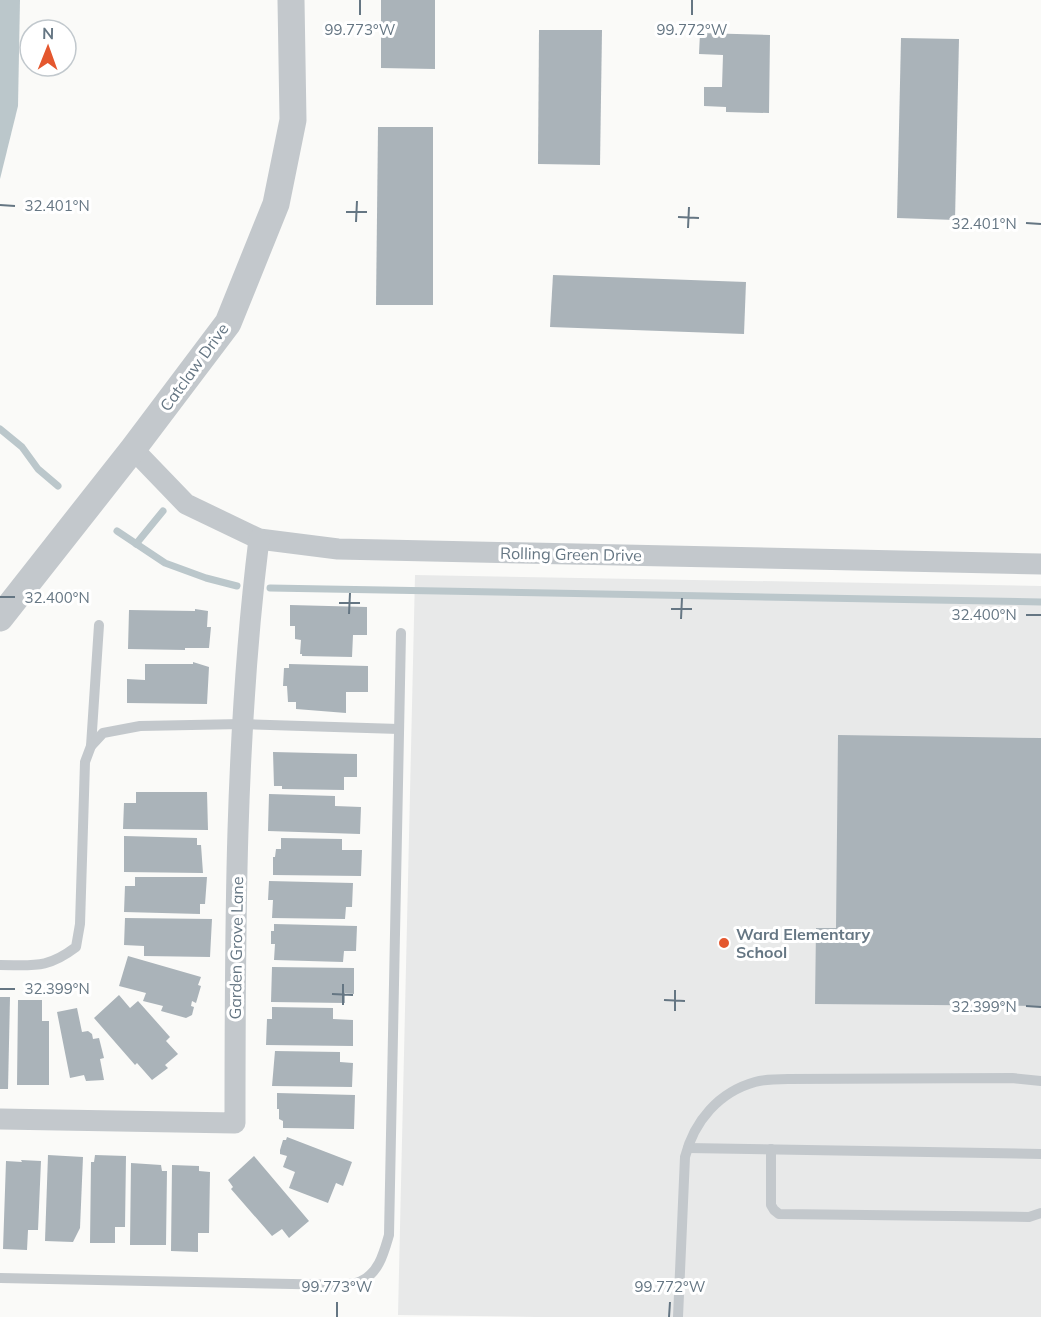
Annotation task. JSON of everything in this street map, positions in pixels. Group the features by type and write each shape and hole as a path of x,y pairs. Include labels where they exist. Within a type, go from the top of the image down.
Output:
{"street":[{"name":"Catclaw Drive","path":"0,618 133,449 228,323 276,204 293,120 291,0"},
{"name":"Rolling Green Drive","path":"133,449 186,504 259,538 338,549 1041,564"},
{"name":"Garden Grove Lane","path":"0,1119 235,1123 235,955 242,724 249,622 259,538"}],"lane":[{"path":"0,965 35,966 62,958 76,947 80,924 85,762 91,746 99,625"},
{"path":"0,1278 342,1285 361,1281 375,1270 389,1235 401,633"},
{"path":"91,746 103,733 140,726 242,724 399,729"},
{"path":"678,1317 685,1157 690,1139 701,1119 720,1099 756,1081 788,1079 1012,1078 1041,1081"},
{"path":"688,1148 1041,1154"},
{"path":"771,1149 771,1205 779,1214 1029,1217 1041,1213"}],"shaded area":[{"path":"0,0 20,0 18,106 0,179"},
{"name":"Ward Elementary School","path":"415,575 1041,586 1041,1317 398,1315"}],"building":[{"path":"381,0 435,0 435,69 381,68"},
{"path":"539,30 602,30 600,165 538,164"},
{"path":"700,33 770,35 769,113 726,112 726,107 704,106 704,87 722,87 723,55 699,54"},
{"path":"901,38 959,39 955,220 897,218"},
{"path":"378,127 433,127 433,305 376,305"},
{"path":"553,275 746,282 744,334 550,327"},
{"path":"290,605 367,607 367,635 353,635 352,657 302,656 300,654 301,640 295,639 295,626 290,626"},
{"path":"195,609 208,611 207,627 211,627 209,648 128,649 129,610 195,611"},
{"path":"193,662 209,667 207,704 127,703 127,679 145,680 145,664 193,664"},
{"path":"289,664 368,666 368,692 346,692 346,713 296,709 296,702 288,702 287,686 283,686 284,668 289,668"},
{"path":"838,735 1041,738 1041,1006 815,1004 816,928 836,928"},
{"path":"273,752 357,754 357,777 344,777 344,790 282,789 282,786 274,786"},
{"path":"136,792 207,792 208,830 123,829 124,803 136,803"},
{"path":"269,794 335,796 335,806 361,807 360,834 268,831"},
{"path":"124,836 197,838 197,845 201,845 203,873 124,872"},
{"path":"281,838 342,839 342,850 362,850 361,876 273,875 273,857 275,857 276,849 281,849"},
{"path":"135,877 207,877 205,904 200,904 200,914 124,912 125,886 135,886"},
{"path":"269,881 353,883 352,907 346,907 345,919 272,918 273,900 268,900"},
{"path":"125,918 212,919 210,957 144,956 144,946 124,945"},
{"path":"274,924 357,926 356,951 344,951 343,962 274,960 275,944 271,944 271,931 274,931"},
{"path":"128,956 201,977 196,1003 192,1001 191,1006 194,1007 192,1015 186,1018 161,1011 163,1006 143,1001 146,993 119,986"},
{"path":"272,967 354,968 354,994 345,993 345,1003 271,1002"},
{"path":"119,995 130,1008 138,1001 170,1037 166,1041 178,1054 165,1065 168,1068 152,1080 137,1063 135,1065 94,1018"},
{"path":"0,997 10,997 8,1089 0,1089"},
{"path":"18,1000 42,1000 42,1021 49,1021 49,1085 17,1085"},
{"path":"272,1007 333,1008 333,1019 353,1020 353,1046 266,1045 267,1019 272,1019"},
{"path":"77,1008 82,1032 88,1031 92,1034 93,1039 99,1038 104,1058 100,1059 104,1080 86,1081 84,1075 70,1078 57,1012"},
{"path":"275,1051 340,1052 340,1062 353,1063 352,1087 272,1086"},
{"path":"277,1093 355,1095 354,1129 283,1128 283,1121 279,1119 279,1109 277,1109"},
{"path":"287,1137 352,1162 343,1186 336,1183 328,1203 289,1188 295,1172 283,1167 287,1156 280,1154 283,1140"},
{"path":"48,1155 83,1157 80,1228 73,1242 45,1241"},
{"path":"95,1155 126,1156 125,1227 115,1227 115,1243 90,1243 91,1162 94,1162"},
{"path":"254,1156 309,1221 289,1238 282,1229 272,1236 231,1189 233,1187 228,1180"},
{"path":"21,1160 41,1161 38,1230 28,1230 27,1250 3,1249 6,1161 22,1162"},
{"path":"131,1163 161,1165 162,1171 167,1171 166,1245 130,1245"},
{"path":"172,1165 199,1166 199,1171 210,1172 209,1233 198,1233 198,1252 171,1251"}],"waterway":[{"path":"0,429 22,447 38,469 58,486"},
{"path":"136,544 163,511"},
{"path":"117,531 165,563 206,578 237,586"},
{"path":"270,588 1041,602"}],"place":[{"name":"Ward Elementary School","path":"724,943"}]}
